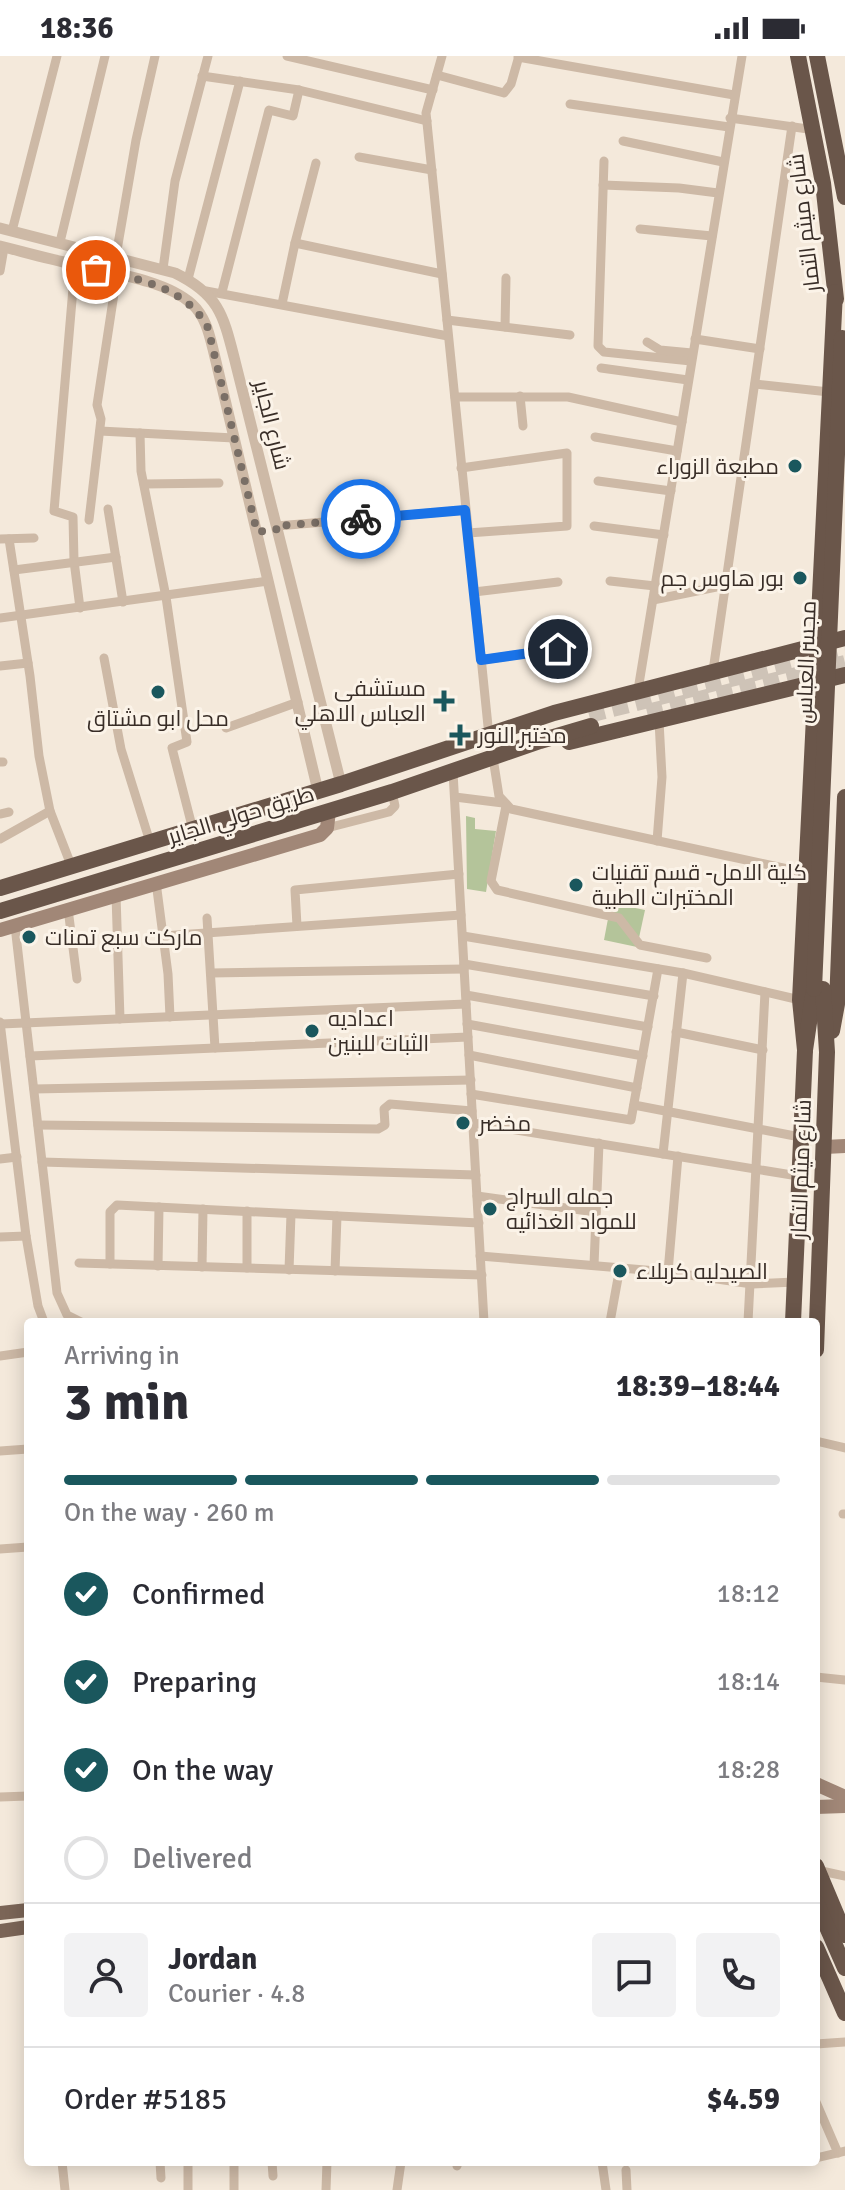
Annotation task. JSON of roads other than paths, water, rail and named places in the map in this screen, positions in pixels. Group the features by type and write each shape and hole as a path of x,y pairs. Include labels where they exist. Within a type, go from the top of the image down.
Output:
{"highway":[{"name":"شارع ميثم التمار","path":"798,56 815,130 842,338"},
{"name":"شارع ميثم التمار","path":"817,56 845,197"},
{"path":"805,1050 800,1000 835,292"},
{"name":"مجسر العباس","path":"819,989 842,338"},
{"name":"مجسر العباس","path":"819,989 845,483"},
{"path":"790,652 811,637 818,619"},
{"path":"489,736 554,713 845,638"},
{"path":"493,758 845,675"},
{"path":"786,690 796,691 805,697 812,705 814,714"},
{"path":"489,736 590,721 493,758"},
{"name":"طريق حولي الجاير","path":"0,888 489,736"},
{"name":"طريق حولي الجاير","path":"0,911 392,792 493,758"},
{"path":"827,1052 837,1004 845,797"},
{"path":"50,896 62,912"},
{"name":"شارع ميثم التمار","path":"793,1318 805,1050 819,989"},
{"name":"شارع ميثم التمار","path":"817,1318 827,1052 819,989"},
{"path":"820,1875 845,1935"},
{"path":"820,1911 845,1968"},
{"path":"820,1930 845,1987"},
{"path":"820,1956 845,2013"}],"main road":[{"path":"7,928 320,835 327,828 329,811"},
{"path":"825,1147 845,1146"},
{"path":"820,1786 845,1797"},
{"path":"820,1807 845,1806"},
{"path":"0,1913 24,1910"},
{"path":"0,1931 24,1928"}],"street":[{"path":"6,230 57,56"},
{"path":"60,242 105,56"},
{"path":"116,256 136,140 155,56"},
{"path":"163,269 175,181 208,56"},
{"path":"287,56 433,90"},
{"path":"442,56 426,113 489,736"},
{"path":"437,75 504,93 511,84 518,56 734,95"},
{"path":"638,690 742,56"},
{"path":"202,76 299,90 427,121"},
{"path":"188,279 240,81"},
{"path":"222,292 269,110 293,116 299,90"},
{"path":"570,104 815,130"},
{"path":"713,671 792,126"},
{"path":"623,141 723,162"},
{"path":"359,157 432,170"},
{"path":"604,161 598,346 604,352 691,357"},
{"path":"282,304 316,163"},
{"path":"603,185 718,193"},
{"path":"640,229 712,236"},
{"name":"شارع الجاير","path":"6,230 163,269 188,279 206,291 216,304 229,339 341,784"},
{"path":"295,243 442,274"},
{"path":"0,271 2,247"},
{"name":"شارع الجاير","path":"2,247 166,289 191,303 200,314 208,328 318,791"},
{"path":"75,265 54,511 73,517 80,608"},
{"path":"89,520 101,419 97,405 117,274"},
{"path":"505,327 506,278"},
{"path":"206,291 448,336"},
{"path":"447,320 570,335"},
{"path":"695,339 760,349"},
{"path":"647,342 660,350 691,357"},
{"path":"601,368 688,380"},
{"path":"755,384 829,392"},
{"path":"520,396 523,426"},
{"path":"455,397 568,397 682,422"},
{"path":"100,431 234,438"},
{"path":"140,433 141,471 166,597 187,742 172,748 193,830"},
{"path":"595,437 677,451"},
{"path":"461,468 567,453 567,526 468,533"},
{"path":"598,481 671,491"},
{"path":"144,484 219,483"},
{"path":"108,509 123,602"},
{"path":"257,532 465,510"},
{"path":"594,526 664,535"},
{"path":"34,538 5,539 14,570 39,756 50,811 71,865"},
{"path":"14,570 116,557"},
{"path":"0,618 268,581"},
{"path":"610,581 655,586"},
{"path":"474,592 558,582"},
{"path":"653,600 726,585"},
{"path":"481,660 558,649"},
{"path":"104,658 121,749 150,842"},
{"path":"0,666 28,663"},
{"path":"226,728 298,702"},
{"path":"657,841 662,777 659,721"},
{"path":"493,758 498,792 505,805 491,881 497,890 619,918 640,945 707,958"},
{"path":"453,772 484,1318"},
{"path":"327,828 389,812 395,806 392,792"},
{"path":"455,797 505,805 524,813 806,873"},
{"path":"0,839 50,811"},
{"path":"297,926 295,890 459,874"},
{"path":"156,882 170,1017"},
{"path":"116,895 120,1019"},
{"path":"62,912 77,979"},
{"path":"163,936 461,915"},
{"path":"207,918 215,1048"},
{"path":"7,928 27,1023 57,1293 67,1315 73,1318"},
{"path":"463,936 683,973 800,1000"},
{"path":"211,973 464,967 654,996"},
{"path":"471,1094 631,1120 658,969"},
{"path":"663,1154 683,973"},
{"path":"748,1318 765,992"},
{"path":"42,1318 26,1236 0,1021 27,1023 170,1017 466,1000 648,1027"},
{"path":"467,1024 643,1056"},
{"path":"676,1032 763,1050"},
{"path":"30,1056 468,1037"},
{"path":"469,1055 637,1088"},
{"path":"34,1089 471,1080"},
{"path":"38,1125 378,1129 385,1125 384,1109 390,1104 472,1111"},
{"path":"634,1105 800,1137"},
{"path":"473,1123 798,1176"},
{"path":"594,1265 599,1143"},
{"path":"668,1272 678,1156"},
{"path":"0,1159 17,1157"},
{"path":"42,1162 476,1175"},
{"path":"477,1196 596,1212"},
{"path":"110,1264 110,1212 117,1205 479,1223"},
{"path":"158,1266 159,1207"},
{"path":"202,1267 203,1209"},
{"path":"247,1211 247,1268"},
{"path":"289,1270 291,1214"},
{"path":"335,1271 337,1216"},
{"path":"0,1237 26,1236"},
{"path":"480,1256 620,1267 752,1284 795,1282"},
{"path":"79,1263 482,1275"},
{"path":"611,1318 620,1267"},
{"path":"0,1356 24,1353"},
{"path":"820,1442 845,1448"},
{"path":"0,1451 24,1449"},
{"path":"0,1549 24,1547"},
{"path":"820,1677 845,1680"},
{"path":"0,1797 24,1796"},
{"path":"820,1869 845,1876"},
{"path":"820,2044 845,2042"},
{"path":"820,2110 841,2152 820,2157"},
{"path":"62,2166 65,2190"},
{"path":"160,2166 161,2178"},
{"path":"188,2166 188,2190"},
{"path":"234,2166 234,2190"},
{"path":"272,2166 273,2176"},
{"path":"326,2190 327,2166"},
{"path":"397,2190 400,2166"},
{"path":"603,2166 606,2190"},
{"path":"626,2170 627,2190"}],"tunnel":[{"path":"589,715 845,650"},
{"path":"647,712 845,663"}],"place":[{"name":"مطبعة الزوراء","path":"795,466"},
{"name":"بور هاوس جم","path":"800,578"},
{"name":"محل ابو مشتاق","path":"158,692"},
{"name":"مستشفى العباس الاهلي","path":"444,701"},
{"name":"مختبر النور","path":"460,735"},
{"name":"كلية الامل- قسم تقنيات المختبرات الطبية","path":"576,885"},
{"name":"ماركت سبع تمنات","path":"29,937"},
{"name":"اعداديه الثبات للبنين","path":"312,1031"},
{"name":"مخضر","path":"463,1123"},
{"name":"جمله السراج للمواد الغذائيه","path":"490,1209"},
{"name":"الصيدليه كربلاء","path":"620,1271"}]}
